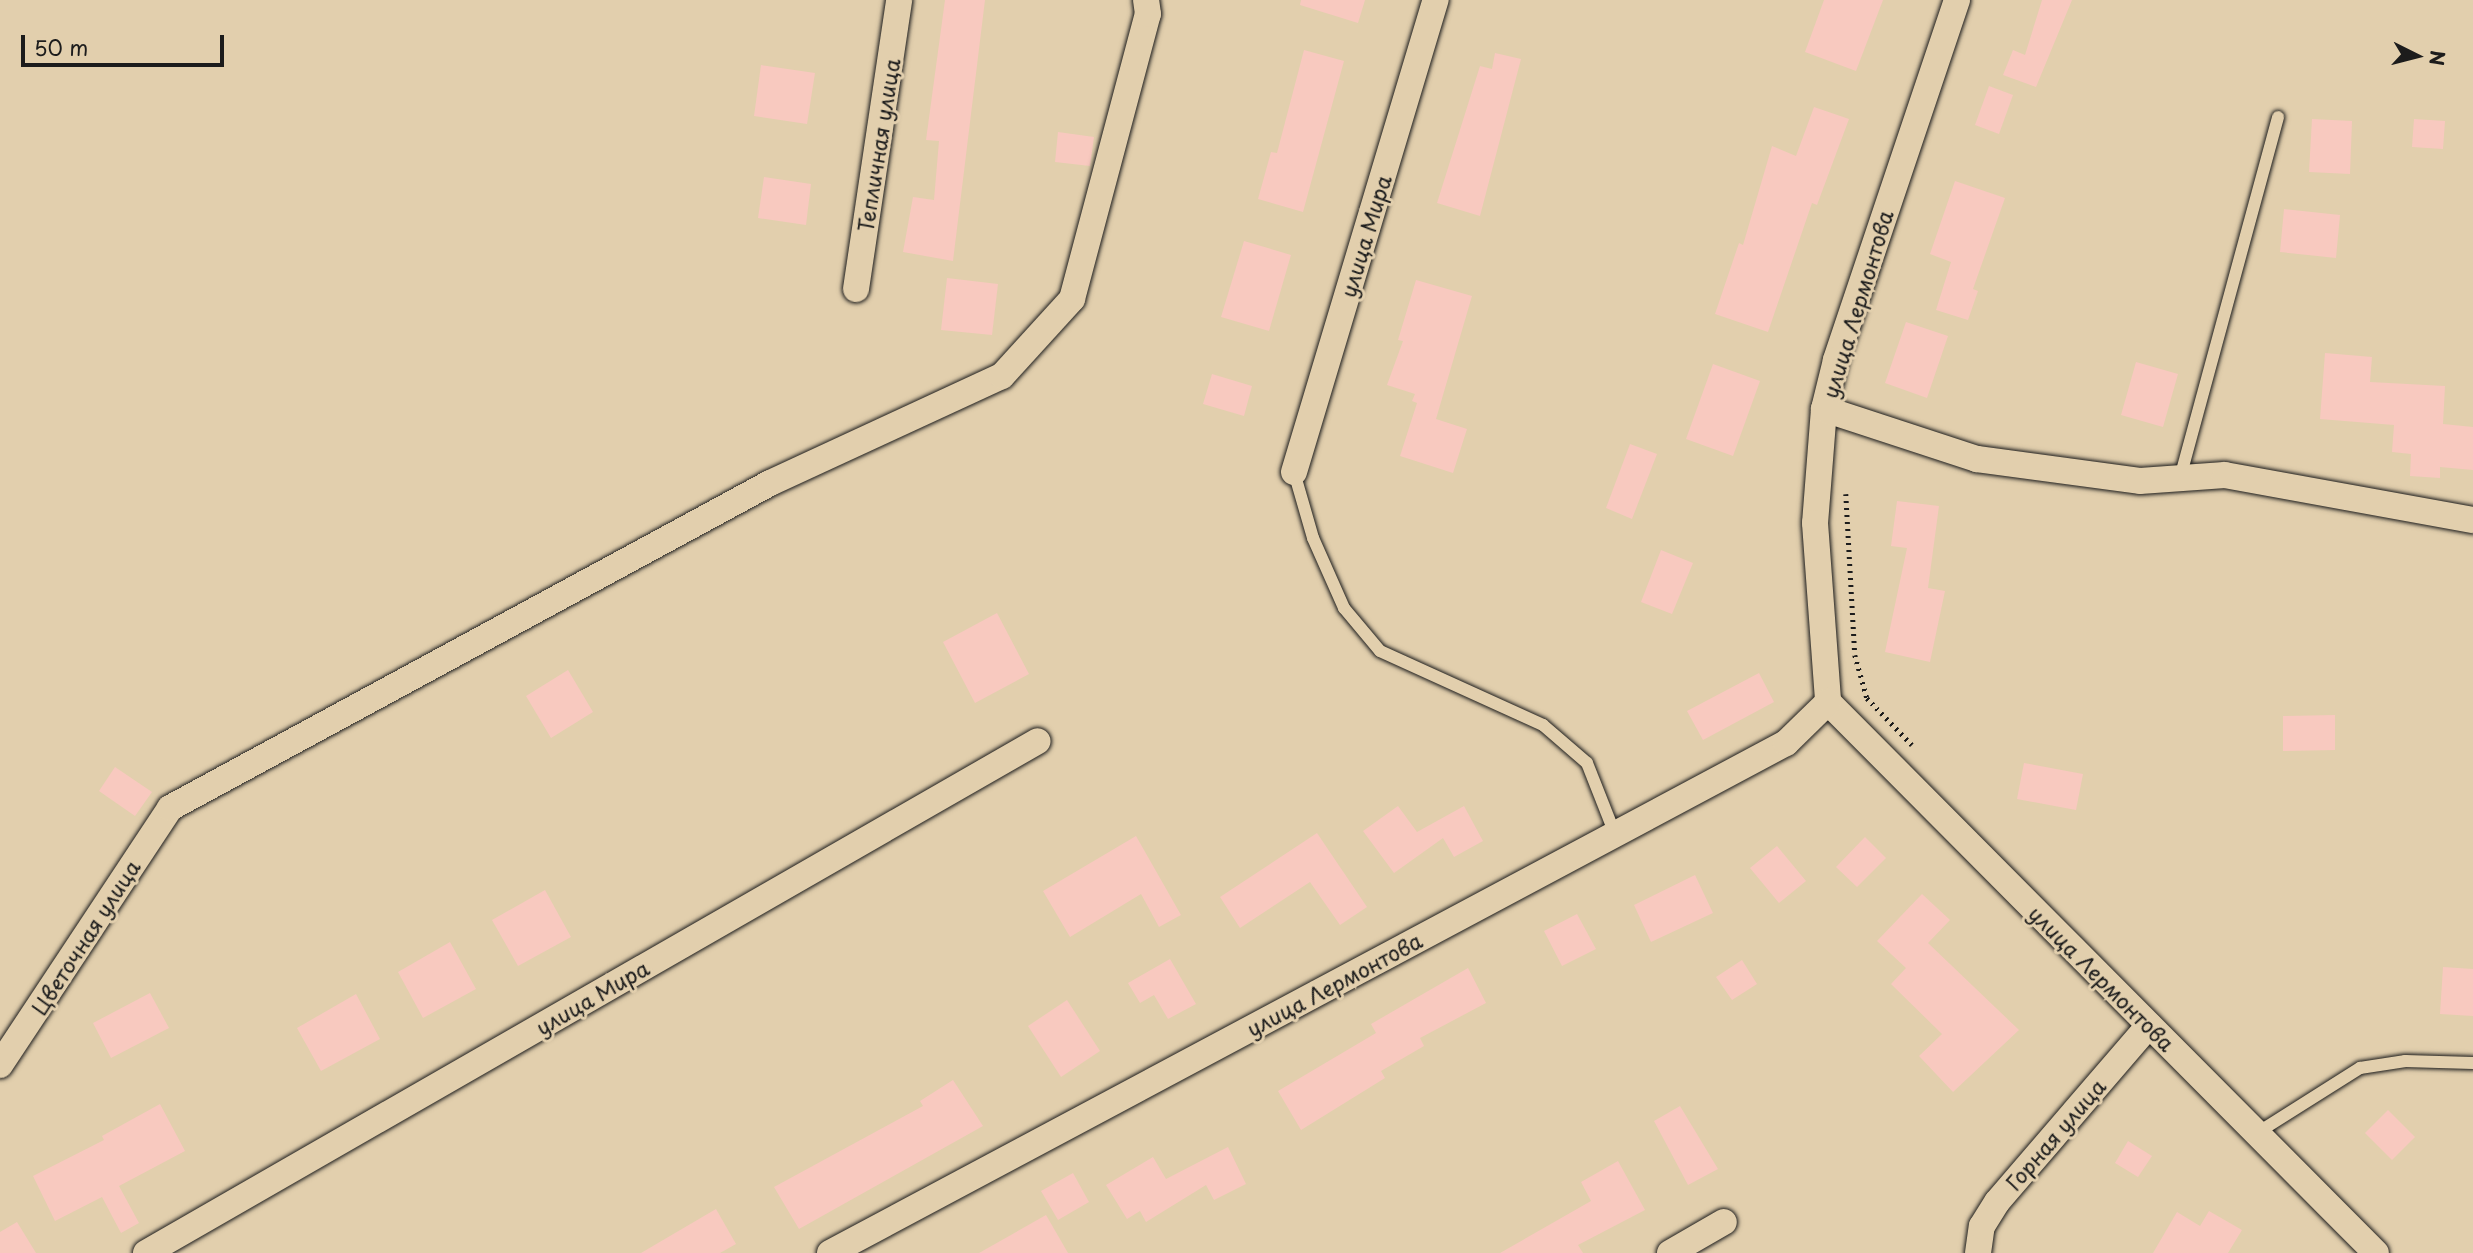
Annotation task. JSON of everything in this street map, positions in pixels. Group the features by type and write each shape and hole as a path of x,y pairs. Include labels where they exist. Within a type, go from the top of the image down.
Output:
{"street":[{"name":"Тепличная улица","path":"856,289 900,0"},
{"name":"Цветочная улица","path":"0,1065 170,808 770,483 1002,376 1072,299 1148,13 1146,0"},
{"name":"улица Мира","path":"1294,472 1436,0"},
{"name":"улица Лермонтова","path":"1957,0 1836,360 1825,409 1815,523 1828,702 2376,1253"},
{"path":"1825,409 1977,459 2140,481 2225,475 2473,520"},
{"name":"улица Лермонтова","path":"830,1253 1786,743 1828,702"},
{"name":"улица Мира","path":"146,1253 1038,741"},
{"name":"Горная улица","path":"1979,1253 1982,1226 1997,1202 2149,1025"},
{"path":"1670,1253 1724,1222"}],"lane":[{"path":"2180,478 2278,117"},
{"path":"1294,472 1313,538 1344,608 1380,651 1543,725 1587,763 1615,834"},
{"path":"2257,1133 2360,1068 2404,1061 2473,1063"}],"path":[{"path":"1845,482 1855,655 1867,698 1923,756"}],"building":[{"path":"945,0 985,0 953,261 903,252 913,197 934,200 939,141 926,140"},
{"path":"1301,0 1365,0 1358,23 1300,5"},
{"path":"1824,0 1883,0 1856,71 1805,52"},
{"path":"2042,0 2072,0 2036,87 2003,75 2013,50 2025,55"},
{"path":"1304,50 1344,61 1303,212 1258,199 1271,152 1277,153"},
{"path":"1495,53 1521,59 1480,216 1437,203 1480,66 1492,69"},
{"path":"761,65 815,73 807,124 754,116"},
{"path":"1989,86 2013,95 1999,134 1975,125"},
{"path":"1814,107 1849,119 1817,205 1812,203 1768,332 1715,314 1739,243 1743,245 1772,146 1796,156"},
{"path":"2312,119 2352,121 2350,174 2309,172"},
{"path":"2414,119 2445,121 2443,149 2412,147"},
{"path":"1058,132 1094,137 1090,166 1055,162"},
{"path":"764,177 811,184 806,225 758,218"},
{"path":"1955,181 2005,198 1973,289 1978,291 1968,320 1936,310 1951,262 1930,254"},
{"path":"2284,209 2340,215 2336,258 2280,252"},
{"path":"1244,241 1291,255 1269,331 1221,317"},
{"path":"947,278 998,284 992,335 941,330"},
{"path":"1416,280 1472,296 1436,419 1467,429 1453,473 1400,456 1417,403 1412,401 1415,394 1387,385 1403,341 1398,340"},
{"path":"1906,322 1948,336 1927,398 1885,383"},
{"path":"2325,353 2372,357 2370,382 2445,386 2443,424 2473,427 2473,470 2440,467 2440,478 2410,476 2411,454 2392,452 2394,425 2320,419"},
{"path":"2136,362 2178,374 2163,427 2121,415"},
{"path":"1713,364 1760,381 1733,456 1686,439"},
{"path":"1212,374 1252,386 1244,416 1203,404"},
{"path":"1630,444 1657,454 1632,519 1606,508"},
{"path":"1897,501 1939,506 1928,588 1945,591 1930,662 1885,652 1907,548 1891,546"},
{"path":"1661,550 1693,563 1672,614 1641,602"},
{"path":"997,613 1029,674 975,703 943,642"},
{"path":"568,670 593,712 551,738 526,696"},
{"path":"1759,673 1774,702 1703,740 1687,711"},
{"path":"2335,715 2335,750 2283,751 2283,716"},
{"path":"2024,763 2083,774 2076,810 2017,799"},
{"path":"115,767 152,792 135,816 99,791"},
{"path":"1398,806 1417,832 1464,806 1483,841 1454,857 1443,838 1394,873 1363,831"},
{"path":"1317,833 1367,907 1340,925 1310,882 1240,928 1220,897"},
{"path":"1136,836 1181,915 1159,927 1141,894 1070,937 1043,891"},
{"path":"1865,837 1886,858 1857,887 1836,867"},
{"path":"1777,846 1806,881 1779,903 1750,868"},
{"path":"1695,875 1713,913 1651,942 1634,905"},
{"path":"545,890 571,937 518,966 492,920"},
{"path":"1922,894 1950,920 1928,943 2019,1030 1953,1092 1919,1056 1942,1034 1891,984 1906,968 1877,941"},
{"path":"1577,914 1596,949 1562,966 1544,931"},
{"path":"450,942 476,989 423,1018 398,972"},
{"path":"1170,959 1196,1004 1168,1019 1154,995 1140,1003 1128,983"},
{"path":"1742,960 1757,984 1732,1000 1716,977"},
{"path":"2443,967 2473,969 2473,1016 2440,1014"},
{"path":"1468,968 1486,1003 1420,1038 1424,1046 1381,1071 1385,1078 1301,1130 1278,1091 1376,1033 1371,1024"},
{"path":"150,993 169,1028 111,1058 93,1023"},
{"path":"356,994 380,1039 321,1071 297,1028"},
{"path":"1067,1000 1100,1051 1061,1077 1028,1026"},
{"path":"953,1080 983,1126 799,1229 774,1187 923,1106 920,1101"},
{"path":"160,1104 185,1151 119,1186 139,1223 121,1233 102,1197 55,1221 33,1176 104,1140 102,1136"},
{"path":"1680,1106 1718,1169 1688,1185 1654,1121"},
{"path":"2388,1110 2415,1137 2392,1160 2365,1133"},
{"path":"2128,1141 2152,1156 2138,1177 2115,1163"},
{"path":"1228,1147 1246,1184 1214,1200 1206,1185 1146,1222 1140,1211 1127,1219 1106,1185 1153,1157 1166,1179"},
{"path":"1618,1161 1645,1210 1578,1245 1583,1253 1500,1253 1591,1201 1581,1182"},
{"path":"1073,1173 1089,1202 1058,1220 1041,1191"},
{"path":"716,1209 736,1244 720,1253 641,1253"},
{"path":"2209,1211 2242,1230 2228,1253 2153,1253 2177,1212 2200,1226"},
{"path":"1046,1215 1068,1253 979,1253"},
{"path":"17,1222 36,1253 0,1253 0,1232"}]}
